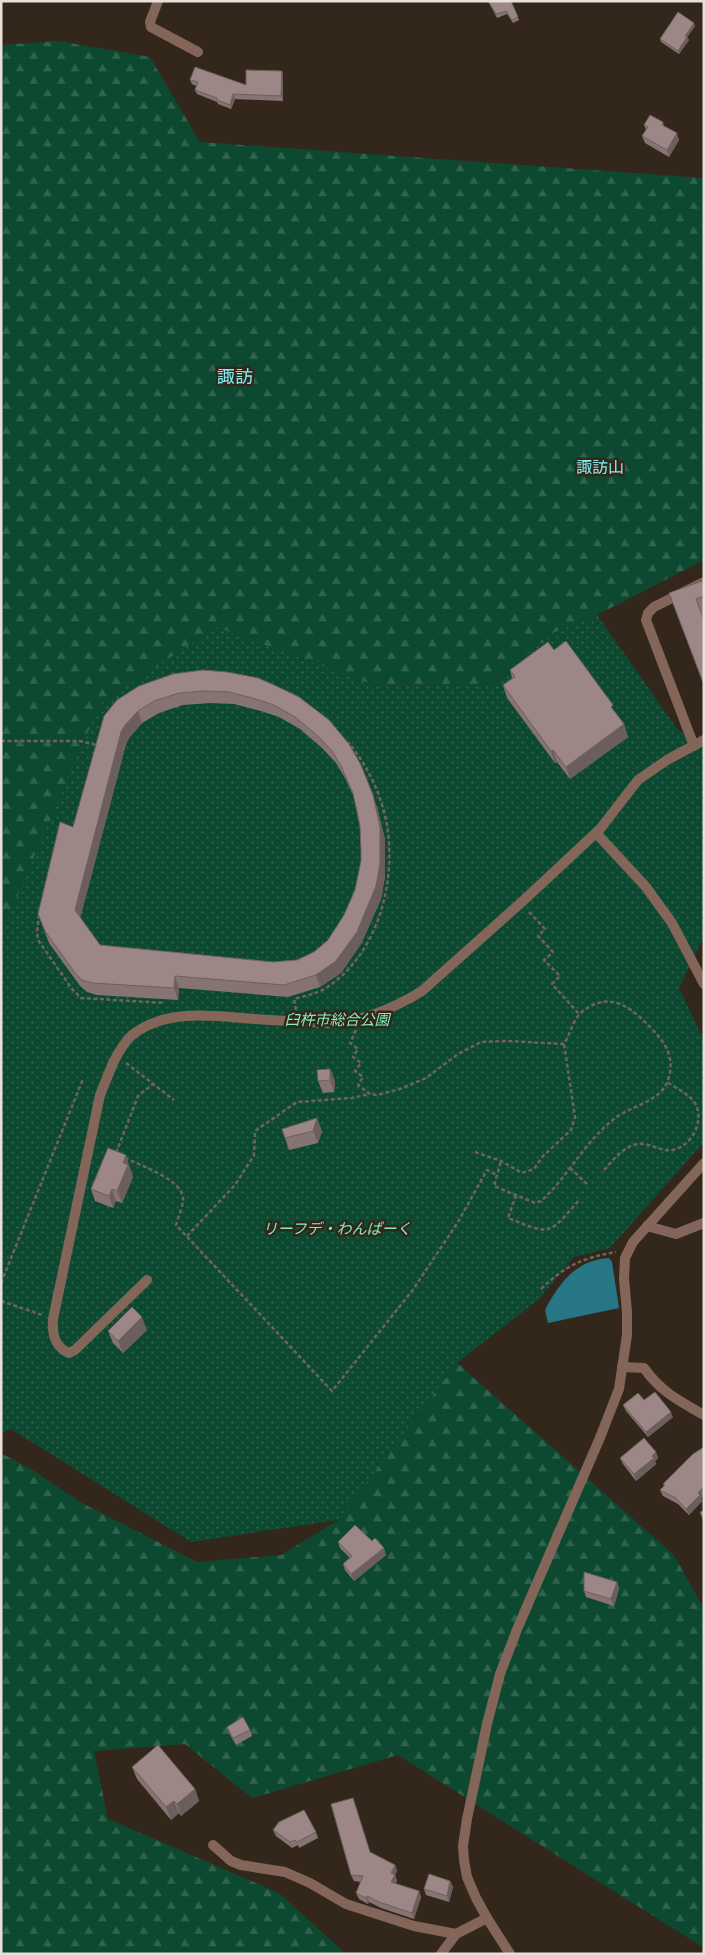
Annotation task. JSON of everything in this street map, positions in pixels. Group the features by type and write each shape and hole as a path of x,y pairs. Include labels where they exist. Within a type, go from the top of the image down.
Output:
{"street":[{"path":"158,1 150,22 151,27 198,52"},
{"path":"694,746 646,620 648,613 654,607 704,582"},
{"path":"146,1280 75,1350 69,1353 64,1351 54,1339 53,1319 100,1095 115,1060 131,1036 173,1018 197,1014 337,1023 380,1013 404,1002 422,991 596,833 638,780 667,760 704,740"},
{"path":"596,833 646,887 672,923 704,984"},
{"path":"510,1954 487,1918 467,1877 463,1846 468,1811 487,1724 500,1674 518,1627 599,1440 619,1389 627,1336 624,1279 626,1258 633,1242 704,1163"},
{"path":"647,1226 676,1234 704,1223"},
{"path":"622,1367 644,1368 655,1383 667,1394 704,1415"},
{"path":"213,1845 231,1861 241,1865 285,1872 310,1883 346,1904 414,1926 456,1934"},
{"path":"442,1954 456,1934 487,1918"}],"path":[{"path":"96,751 100,738"},
{"path":"296,1010 294,999 322,990 349,968 370,936 385,899 389,854 388,832 384,813 376,787 362,761 345,739"},
{"path":"1,740 80,741 97,745"},
{"path":"40,906 37,926 38,940 72,989 81,998 165,1003"},
{"path":"530,914 545,929 538,936 553,952 544,960 560,976 552,984 580,1014"},
{"path":"475,1152 501,1161 522,1173 534,1169 543,1156 572,1130 575,1117 564,1044 570,1029 580,1014 590,1007 606,1002 625,1005 635,1011 667,1047 670,1065 667,1082 651,1101 614,1119 541,1201 535,1203 494,1186 501,1161"},
{"path":"356,1026 356,1033 350,1043 358,1049 353,1057 361,1063 355,1071 363,1077 358,1085 370,1094"},
{"path":"187,1236 240,1178 254,1155 255,1131 297,1102 386,1094 426,1078 458,1054 481,1042 507,1041 564,1044"},
{"path":"115,1060 154,1084 174,1100"},
{"path":"1,1282 83,1079"},
{"path":"604,1170 633,1145 638,1144 673,1150 684,1146 693,1137 700,1122 699,1110 687,1094 667,1082"},
{"path":"116,1153 138,1096 154,1084"},
{"path":"125,1158 167,1178 179,1187 183,1198 176,1225 332,1391 412,1291 458,1222 487,1170 497,1175"},
{"path":"570,1168 588,1184"},
{"path":"516,1195 508,1218 540,1231 558,1224 580,1199"},
{"path":"541,1289 555,1275 587,1258 618,1251"},
{"path":"1,1301 53,1319"}],"green space":[{"path":"58,41 150,57 200,142 704,178 704,560 597,615 553,633 491,685 379,687 216,627 6,922 1,924 1,45"},
{"name":"臼杵市総合公園","path":"597,615 678,730 704,748 704,936 679,988 704,1040 704,1142 610,1248 574,1257 538,1300 457,1363 338,1520 191,1542 11,1429 1,1433 1,924 6,922 100,704 216,627 379,687 491,685 553,633"},
{"path":"457,1363 674,1555 704,1609 704,1948 398,1755 252,1798 185,1744 94,1751 108,1819 279,1893 346,1954 1,1954 1,1453 34,1471 82,1503 197,1562 281,1555 338,1520"}],"water":[{"path":"609,1258 612,1262 619,1308 548,1323 545,1310 563,1282 578,1268 587,1263"}],"building":[{"path":"488,1 511,1 518,17 512,20 506,11 496,14"},
{"path":"678,12 694,23 678,51 660,39"},
{"path":"195,67 246,85 246,70 282,71 281,96 233,94 230,105 195,90 198,82 190,80"},
{"path":"650,115 663,122 662,125 677,133 667,150 642,136 648,127 644,125"},
{"path":"702,581 704,596 696,599 704,620 704,685 669,593"},
{"path":"566,641 613,705 611,707 624,724 566,767 553,750 551,751 503,685 515,677 510,670 548,642 554,650"},
{"path":"203,670 227,672 258,678 299,697 329,720 349,744 361,765 373,795 380,827 380,864 376,886 357,932 336,961 316,975 284,985 175,976 174,988 93,983 82,980 76,974 45,931 38,914 60,822 73,827 104,716 117,700 139,686 173,674","holes":["229,692 274,705 295,717 318,736 332,751 341,766 353,793 360,826 361,850 361,861 355,890 344,915 328,940 314,952 297,960 273,962 100,945 75,910 121,732 138,711 154,701 179,693"]},
{"path":"330,1069 330,1080 318,1081 317,1070"},
{"path":"317,1118 313,1131 285,1138 282,1129"},
{"path":"108,1148 126,1155 123,1163 128,1165 117,1191 112,1189 109,1196 91,1189"},
{"path":"132,1307 142,1317 118,1341 108,1331"},
{"path":"655,1392 671,1412 646,1432 623,1405 638,1393 644,1400"},
{"path":"644,1438 656,1452 652,1456 654,1458 634,1474 620,1458"},
{"path":"704,1447 704,1486 698,1493 700,1495 686,1509 676,1498 660,1490 665,1485 663,1484 693,1454"},
{"path":"704,1511 704,1521 700,1512"},
{"path":"355,1525 372,1541 375,1538 384,1548 351,1574 343,1564 352,1556 338,1542"},
{"path":"584,1572 617,1582 611,1599 584,1591"},
{"path":"243,1717 250,1730 233,1738 227,1727"},
{"path":"158,1745 195,1789 177,1804 174,1801 166,1807 132,1767"},
{"path":"353,1798 370,1852 395,1865 391,1873 395,1875 391,1882 419,1891 412,1913 356,1893 363,1876 351,1875 331,1804"},
{"path":"304,1810 316,1832 297,1842 295,1840 290,1842 273,1830 279,1822"},
{"path":"429,1874 450,1881 447,1896 424,1889"}],"district":[{"name":"諏訪","path":"235,377"},
{"name":"諏訪山","path":"600,467"}],"park label":[{"name":"リーフデ・わんぱーく","path":"337,1229"}]}
